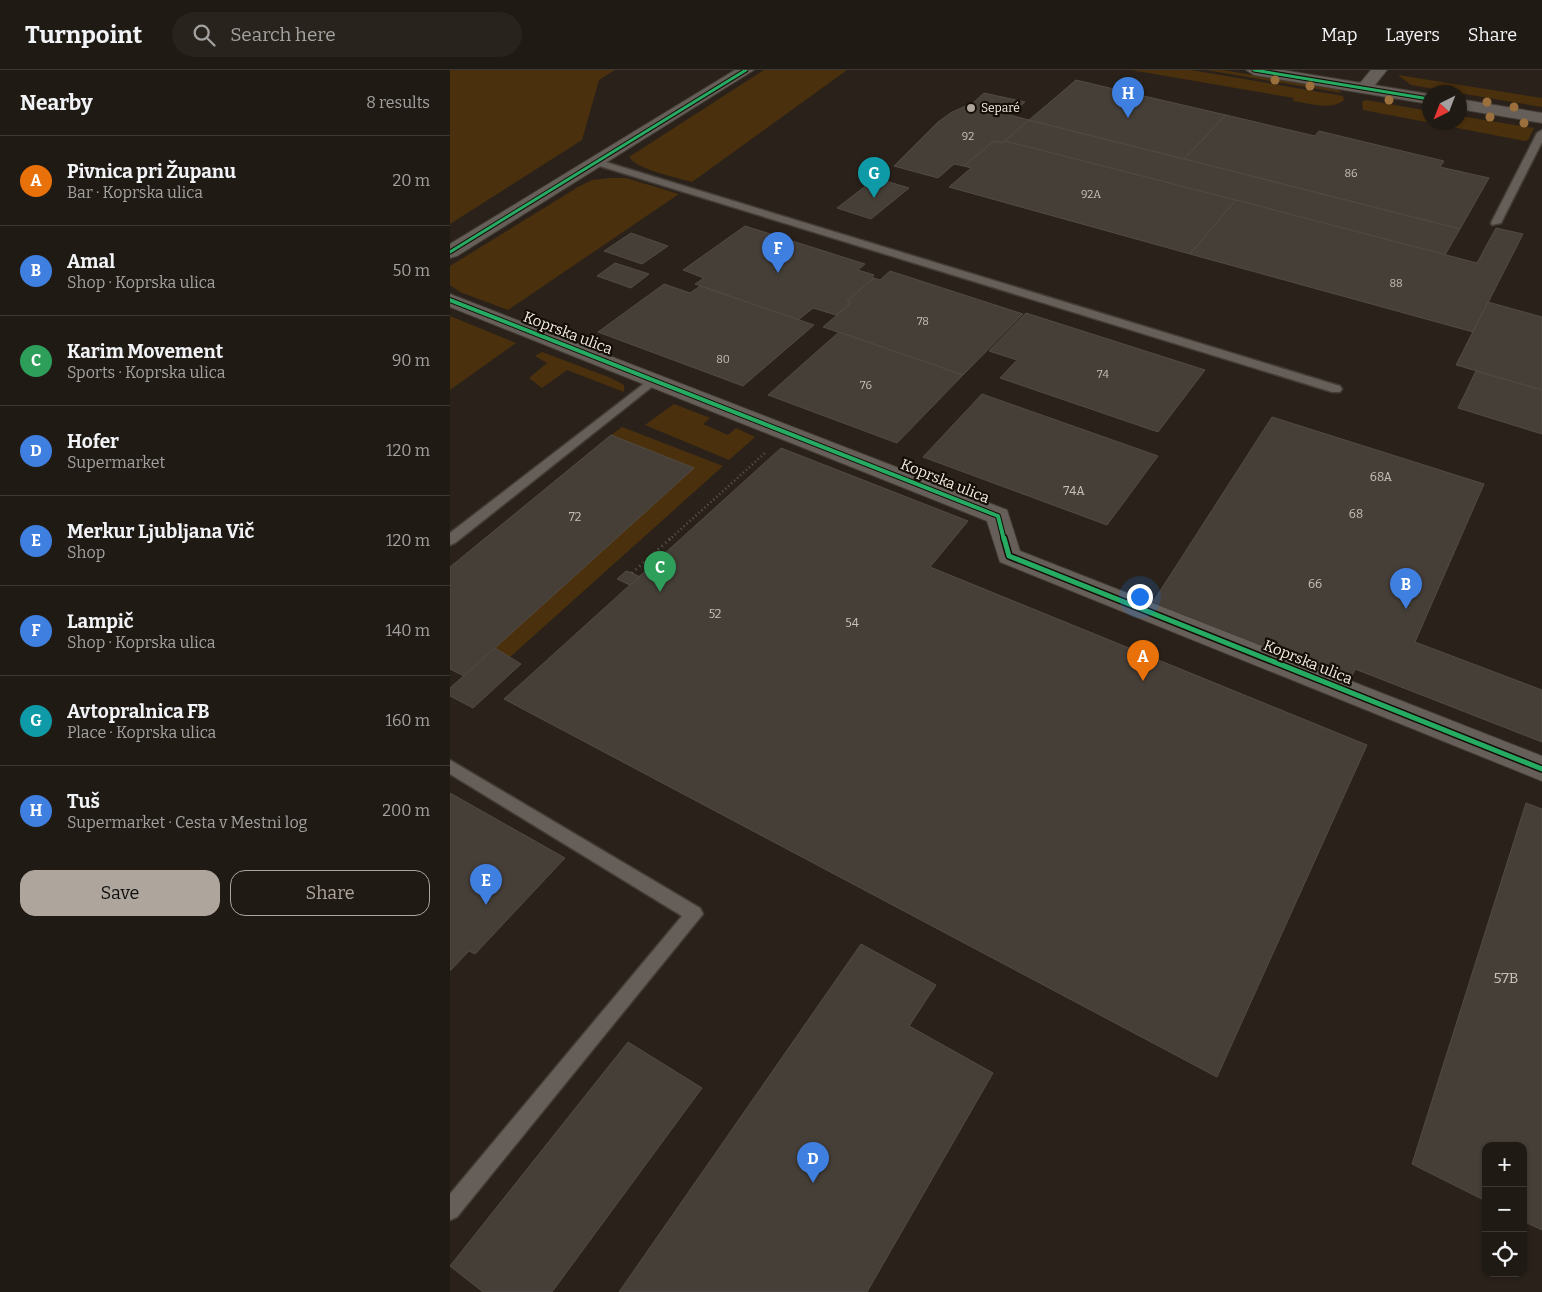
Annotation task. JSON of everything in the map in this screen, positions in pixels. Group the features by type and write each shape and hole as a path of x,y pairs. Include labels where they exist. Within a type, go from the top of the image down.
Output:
{"street":[{"path":"450,252 746,70"},
{"path":"1254,70 1422,98"},
{"path":"1364,88 1379,70"},
{"path":"1467,105 1542,118"},
{"name":"Koprska ulica","path":"450,300 998,516 1009,556 1542,769"}],"lane":[{"path":"1496,223 1542,133"},
{"path":"596,162 1336,389"},
{"path":"450,540 654,380"},
{"path":"450,766 694,914 450,1210"}],"path":[{"path":"632,573 788,432"}],"shaded area":[{"path":"450,70 615,70 599,80 582,140 450,224"},
{"path":"764,70 847,70 692,182 640,166 629,157"},
{"path":"1131,70 1191,70 1343,96 1344,100 1326,106 1293,101 1294,98"},
{"path":"1206,70 1223,70 1337,89 1342,93"},
{"path":"1398,75 1461,85 1422,85 1422,87 1411,85"},
{"path":"1467,86 1542,98 1542,107 1467,94"},
{"path":"1366,100 1422,110 1422,121 1363,110 1362,102"},
{"path":"1467,117 1534,128 1528,140 1467,130"},
{"path":"626,178 679,194 508,310 460,292 450,285 450,266 578,187 592,180"},
{"path":"450,316 516,343 450,390"},
{"path":"542,352 611,378 624,385 624,392 567,370 542,388 529,378 547,363 535,356"},
{"path":"674,404 710,418 703,424 728,435 736,428 755,437 729,460 645,425"},
{"path":"622,427 723,466 510,657 495,648 611,435"}],"building":[{"path":"1076,80 1226,115 1184,159 1029,120"},
{"path":"984,93 1025,102 1010,115 1029,120 1002,143 994,141 964,166 954,164 938,178 894,166 938,122 952,112 973,103"},
{"path":"1226,115 1315,136 1319,131 1444,161 1440,167 1489,178 1460,229 1184,159"},
{"path":"1029,120 1460,229 1445,255 1005,141"},
{"path":"994,141 1002,143 1005,141 1236,200 1190,254 949,187 971,168 964,166"},
{"path":"876,178 909,188 871,219 837,208"},
{"path":"1236,200 1477,263 1496,228 1523,234 1473,332 1190,254"},
{"path":"745,226 865,264 858,270 874,275 872,278 874,278 847,301 851,303 836,315 813,308 798,320 695,284 704,278 683,270"},
{"path":"631,233 668,246 642,264 604,251"},
{"path":"615,263 649,274 631,288 597,276"},
{"path":"890,271 1023,314 963,375 823,327 851,303 847,301 874,278 880,280"},
{"path":"664,284 690,293 700,286 814,325 743,386 598,332"},
{"path":"1488,302 1542,317 1542,390 1456,365"},
{"path":"1026,313 1205,370 1158,432 1000,378 1017,360 989,351"},
{"path":"839,332 963,375 897,443 768,395"},
{"path":"1476,371 1542,390 1542,434 1458,408"},
{"path":"982,394 1158,456 1107,525 923,457"},
{"path":"1272,417 1484,484 1415,642 1542,690 1542,742 1355,669 1349,683 1151,605"},
{"path":"611,435 694,468 464,676 450,669 450,567"},
{"path":"781,448 968,521 930,567 1367,745 1217,1077 504,699"},
{"path":"626,571 640,577 630,585 617,579"},
{"path":"495,648 521,664 473,708 450,696 450,688"},
{"path":"450,793 565,858 475,954 469,951 450,971"},
{"path":"1526,803 1542,809 1542,1230 1527,1223 1527,1142 1482,1142 1482,1199 1412,1164"},
{"path":"861,944 936,985 909,1026 993,1073 867,1292 619,1292"},
{"path":"628,1042 702,1088 552,1292 483,1292 450,1266"}],"cycle path":[{"path":"450,252 746,70"},
{"path":"1254,70 1422,98"},
{"path":"450,300 998,516 1009,556 1542,769"}],"place":[{"name":"Separé","path":"971,108"},
{"name":"Tuš","path":"1128,118"},
{"name":"Avtopralnica FB","path":"874,198"},
{"name":"Lampič","path":"778,273"},
{"name":"Karim Movement","path":"660,592"},
{"name":"Amal","path":"1406,609"},
{"name":"Pivnica pri Županu","path":"1143,681"},
{"name":"Merkur Ljubljana Vič","path":"486,905"},
{"name":"Hofer","path":"813,1183"}]}
